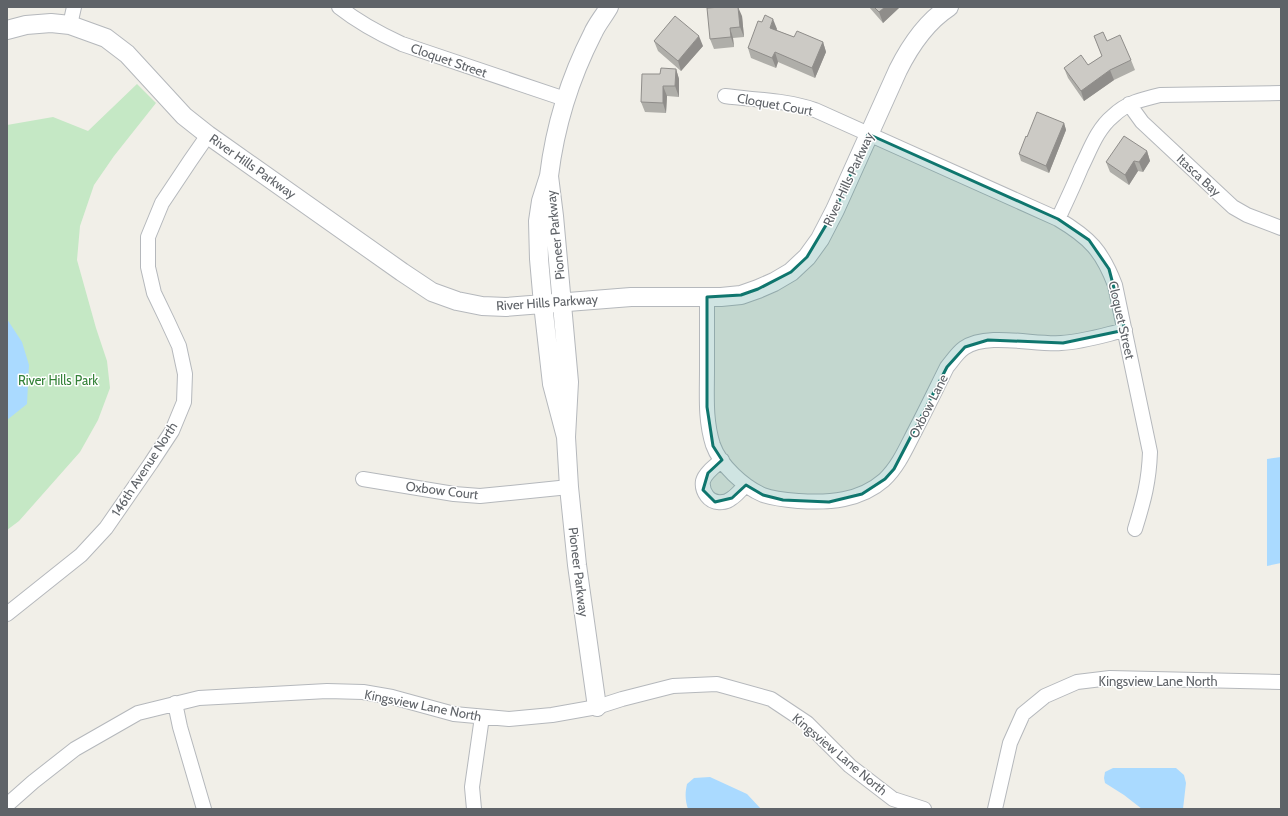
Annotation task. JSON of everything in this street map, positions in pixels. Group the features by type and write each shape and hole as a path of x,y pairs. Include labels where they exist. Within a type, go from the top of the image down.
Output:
{"street":[{"path":"70,25 74,7"},
{"name":"Cloquet Street","path":"339,7 369,27 402,44 426,54 565,99"},
{"name":"Pioneer Parkway","path":"566,437 552,384 543,304 538,221 541,201 549,176 552,150 565,99 593,32 609,7"},
{"name":"River Hills Parkway","path":"7,30 26,25 51,23 70,25 106,38 127,54 184,116 208,135 402,272 432,292 482,306 506,307 631,297 721,297 740,295 758,290 791,272 807,257 820,239 835,210 868,134 907,52 932,21 949,7"},
{"path":"1058,219 1093,142 1101,129 1112,116 1129,104 1160,96 1281,93"},
{"name":"Cloquet Court","path":"725,96 805,106 868,134"},
{"name":"Itasca Bay","path":"1129,104 1142,122 1233,207 1247,216 1281,228"},
{"name":"Cloquet Street","path":"868,134 1058,219 1089,240 1101,254 1115,285 1150,452 1146,495 1135,528"},
{"name":"146th Avenue North","path":"7,614 81,555 106,528 172,430 184,402 185,374 179,346 154,293 148,267 148,238 162,203 208,135"},
{"name":"Pioneer Parkway","path":"549,176 553,201 569,382 566,437 569,487 577,565 597,707"},
{"name":"Oxbow Lane","path":"707,297 706,407 713,446 732,473 746,485 763,495 783,500 829,502 848,499 862,494 885,479 894,469 908,446 948,367 956,355 965,347 976,342 988,340 1042,344 1063,343 1125,330"},
{"path":"722,460 708,473 703,481 703,490 708,498 715,502 723,502 732,498 746,485"},
{"name":"Oxbow Court","path":"363,479 454,494 480,496 569,487"},
{"name":"Kingsview Lane North","path":"995,809 1010,743 1023,714 1045,696 1078,682 1110,678 1281,682"},
{"name":"Kingsview Lane North","path":"7,805 75,748 138,713 207,698 327,691 363,692 392,697 454,714 509,719 552,715 597,707 673,686 717,684 771,699 807,722 850,766 893,799 924,809"},
{"path":"175,704 180,728 204,809"},
{"path":"474,809 472,787 482,717"}],"highlighted area":[{"path":"868,134 1058,219 1089,240 1109,269 1125,330 1063,343 988,340 965,347 947,367 894,469 885,479 862,494 829,502 783,500 763,495 746,485 732,498 715,502 703,490 708,473 722,460 713,446 707,407 707,297 741,295 758,289 791,272 807,257 835,210"}],"green space":[{"name":"River Hills Park","path":"137,84 156,103 114,156 94,185 80,226 77,260 107,361 110,388 98,420 80,452 19,521 7,530 7,125 53,117 88,131"}],"water":[{"path":"7,319 22,342 29,365 27,404 7,420"},
{"path":"1281,457 1281,563 1267,566 1267,459"},
{"path":"1113,768 1176,768 1184,775 1186,783 1183,809 1142,809 1105,783 1105,772"},
{"path":"710,777 747,794 761,809 688,809 686,803 687,784 694,778"}],"building":[{"path":"738,7 740,27 730,28 731,37 710,39 707,8"},
{"path":"874,7 885,7 879,12"},
{"path":"765,15 773,19 770,28 794,37 797,31 823,42 812,68 775,52 772,58 748,48 758,21 762,22"},
{"path":"675,16 699,36 678,61 654,41"},
{"path":"1103,32 1107,41 1120,35 1131,60 1110,70 1081,91 1064,68 1081,55 1088,65 1102,56 1094,36"},
{"path":"661,68 676,69 675,86 663,86 663,103 641,102 642,74 660,74"},
{"path":"1037,112 1064,123 1046,166 1019,154"},
{"path":"1124,136 1147,151 1139,162 1134,161 1125,175 1106,162"}]}
